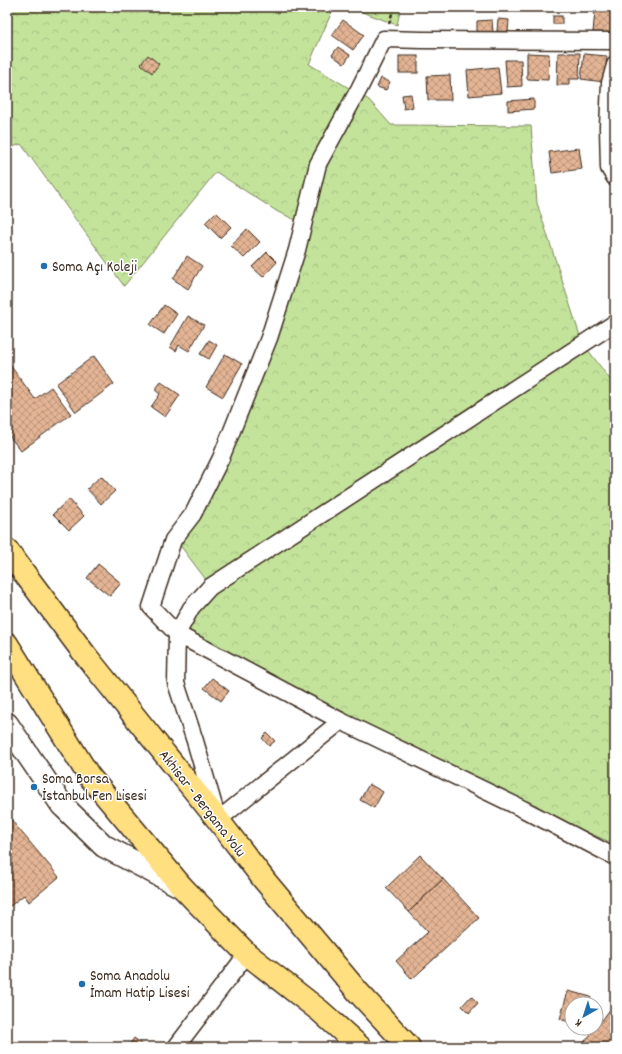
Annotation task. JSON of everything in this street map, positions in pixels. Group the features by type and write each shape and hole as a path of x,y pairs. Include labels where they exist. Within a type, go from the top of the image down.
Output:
{"main road":[{"name":"Akhisar - Bergama Yolu","path":"7,550 86,656 265,881 358,992 409,1047"},
{"path":"7,644 89,776 182,887 247,954 320,1011 360,1047"}],"street":[{"path":"615,41 384,39 359,89 318,164 297,250 269,338 221,458 193,514 173,540 151,607 177,634 341,721 523,809 615,857"},
{"path":"615,65 610,83 608,127 609,168 615,178"},
{"path":"341,721 218,820 176,683 177,634 191,608 210,587 615,323"},
{"path":"7,724 62,804 104,846 182,887"},
{"path":"176,1047 247,954"}],"green space":[{"path":"7,7 334,7 309,64 369,100 391,125 531,126 537,203 582,342 615,386 615,844 524,806 181,632 213,589 179,544 195,517 305,224 278,212 216,172 124,286 21,144 7,149"},
{"path":"349,7 401,7 397,25"}],"building":[{"path":"595,11 614,12 612,33 593,32"},
{"path":"553,16 562,16 562,24 553,24"},
{"path":"498,19 509,20 508,32 497,31"},
{"path":"343,20 364,35 353,50 332,35"},
{"path":"492,20 493,33 477,34 477,21"},
{"path":"338,47 350,55 344,64 332,55"},
{"path":"527,53 549,54 548,80 527,79"},
{"path":"558,53 580,53 579,79 569,79 569,85 557,85"},
{"path":"584,54 607,56 604,82 581,79"},
{"path":"148,55 159,64 152,73 141,64"},
{"path":"399,56 418,56 418,73 399,73"},
{"path":"505,60 521,60 522,86 507,87"},
{"path":"498,67 501,93 469,96 467,70"},
{"path":"450,75 451,100 428,100 427,76"},
{"path":"381,78 390,82 386,90 377,87"},
{"path":"411,94 413,107 404,109 402,95"},
{"path":"534,99 534,109 508,111 508,101"},
{"path":"579,148 582,169 552,173 549,152"},
{"path":"216,212 231,227 220,238 205,223"},
{"path":"247,229 260,242 244,258 231,246"},
{"path":"267,252 277,262 263,277 252,267"},
{"path":"187,256 202,266 188,289 173,279"},
{"path":"164,305 177,314 164,334 150,325"},
{"path":"188,316 204,325 189,351 179,345 176,351 170,347"},
{"path":"209,340 217,345 209,359 200,354"},
{"path":"225,354 242,364 223,397 206,387"},
{"path":"94,356 114,384 76,412 56,384"},
{"path":"7,361 35,399 51,387 71,414 21,451 7,433"},
{"path":"161,382 180,395 165,417 151,407 160,394 155,390"},
{"path":"101,476 115,491 101,504 87,489"},
{"path":"69,499 84,516 69,530 53,514"},
{"path":"98,564 121,583 110,596 87,578"},
{"path":"212,678 229,691 221,701 204,688"},
{"path":"267,733 275,741 269,746 262,738"},
{"path":"369,784 383,792 374,808 360,800"},
{"path":"7,815 59,877 29,902 24,895 10,906 7,902"},
{"path":"420,855 443,879 409,912 386,888"},
{"path":"443,879 479,918 412,979 396,961 428,932 409,912"},
{"path":"568,991 587,996 567,996"},
{"path":"471,996 478,1003 469,1013 462,1006"},
{"path":"615,1003 615,1047 580,1047 589,1036 604,1036 604,1017"},
{"path":"564,1005 564,1020 560,1019"},
{"path":"134,1038 146,1047 128,1047"}],"place":[{"name":"Soma Açı Koleji","path":"44,266"},
{"name":"Soma Borsa İstanbul Fen Lisesi","path":"34,787"},
{"name":"Soma Anadolu İmam Hatip Lisesi","path":"82,984"}]}
